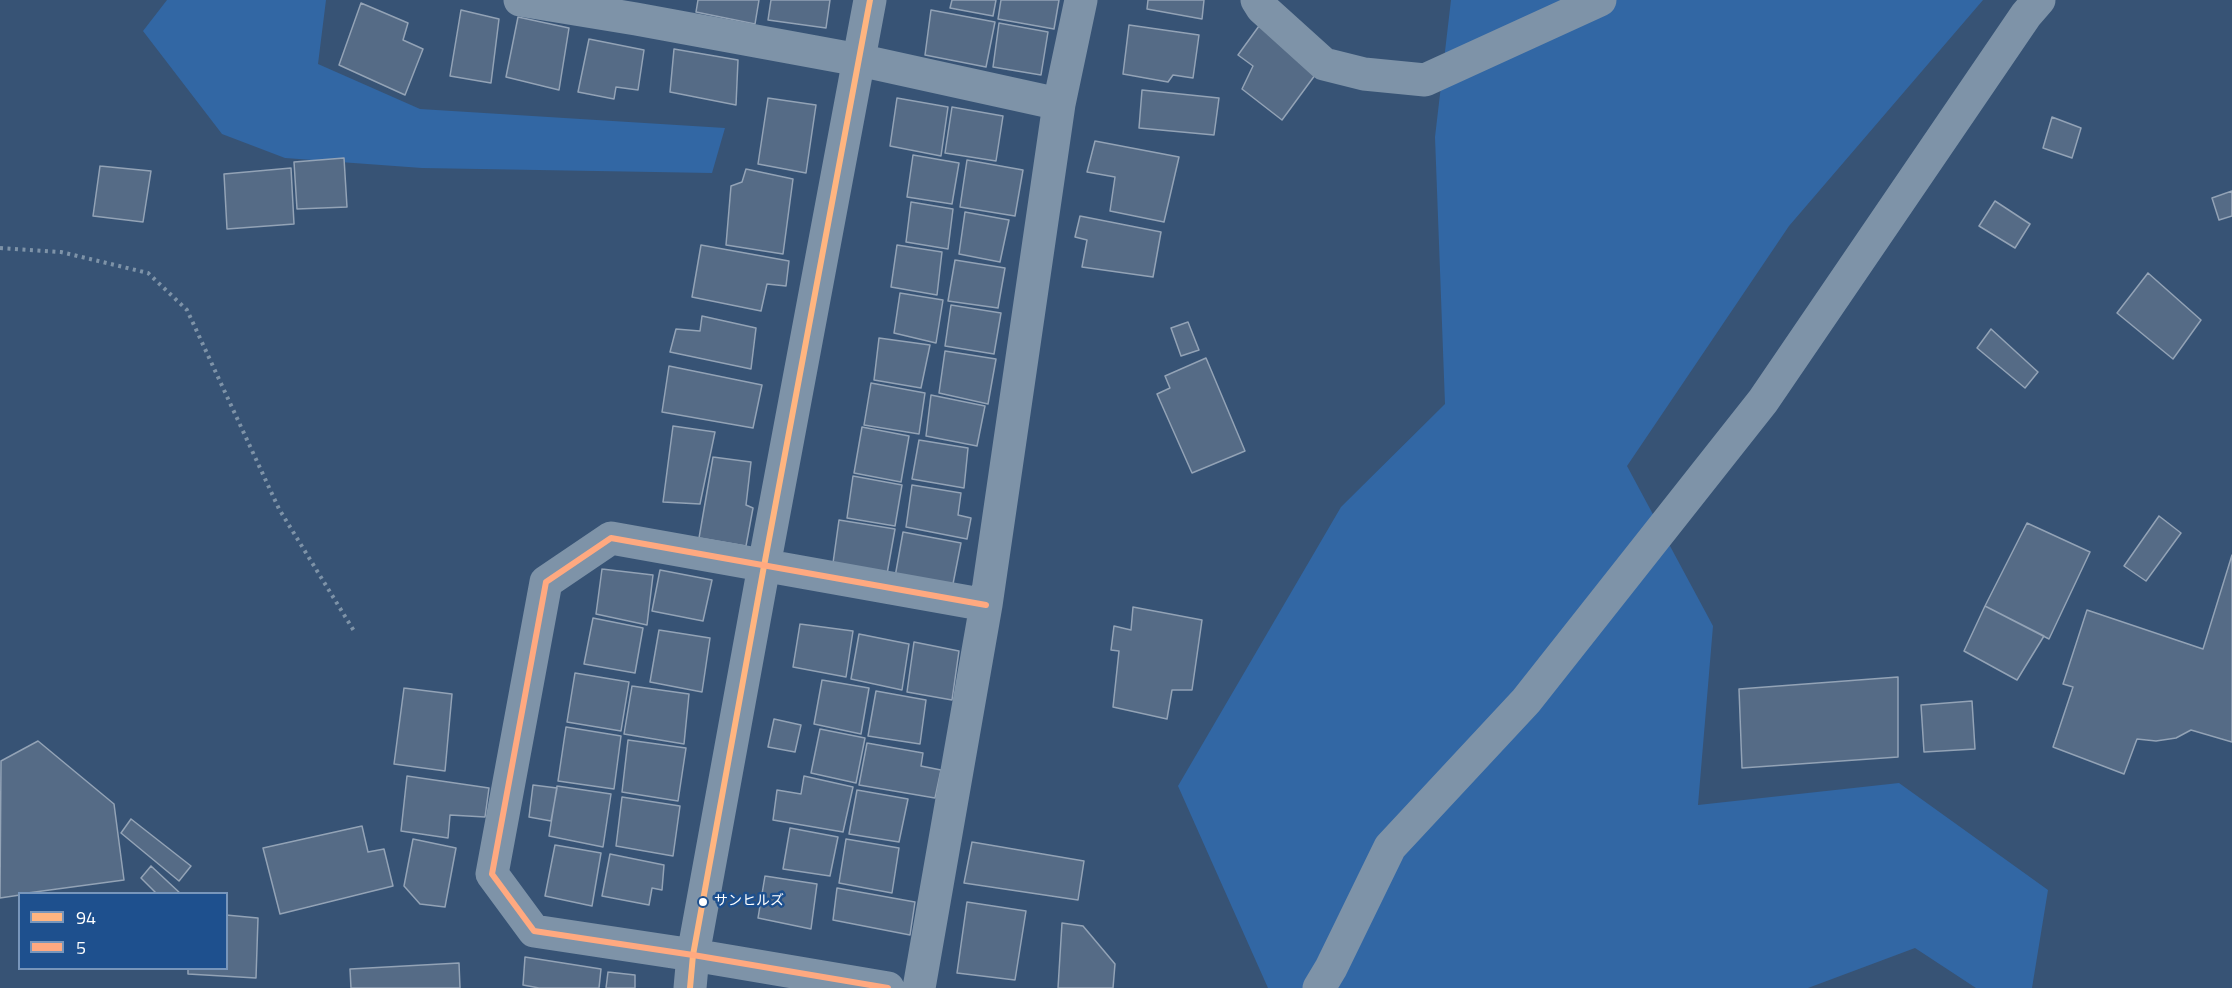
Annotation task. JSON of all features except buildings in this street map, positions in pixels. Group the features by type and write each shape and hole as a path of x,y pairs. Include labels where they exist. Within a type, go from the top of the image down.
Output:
{"street":[{"path":"520,0 638,9 1059,104"},
{"path":"690,988 693,955 870,0"},
{"path":"919,988 986,605 1059,104 1081,0"},
{"path":"1257,0 1262,8 1324,64 1364,74 1425,80 1600,0"},
{"path":"1319,988 1331,968 1389,847 1526,701 1763,402 2026,15 2039,0"},
{"path":"888,988 693,955 534,932 492,874 546,582 611,538 986,605"}],"path":[{"path":"0,248 61,252 148,273 187,310 279,509 354,631"}],"shaded area":[{"path":"167,0 326,0 318,64 420,109 725,128 712,173 422,168 285,158 222,134 143,31"},
{"path":"1451,0 1983,0 1789,226 1627,466 1713,626 1698,805 1899,783 2048,890 2032,988 1976,988 1915,948 1808,988 1268,988 1178,786 1341,507 1445,404 1435,137"}],"transit line":[{"name":"94","path":"690,988 693,955 870,0"},
{"name":"5","path":"888,988 534,931 492,874 546,582 611,538 986,605"}],"place":[{"name":"サンヒルズ","path":"703,902"}]}
